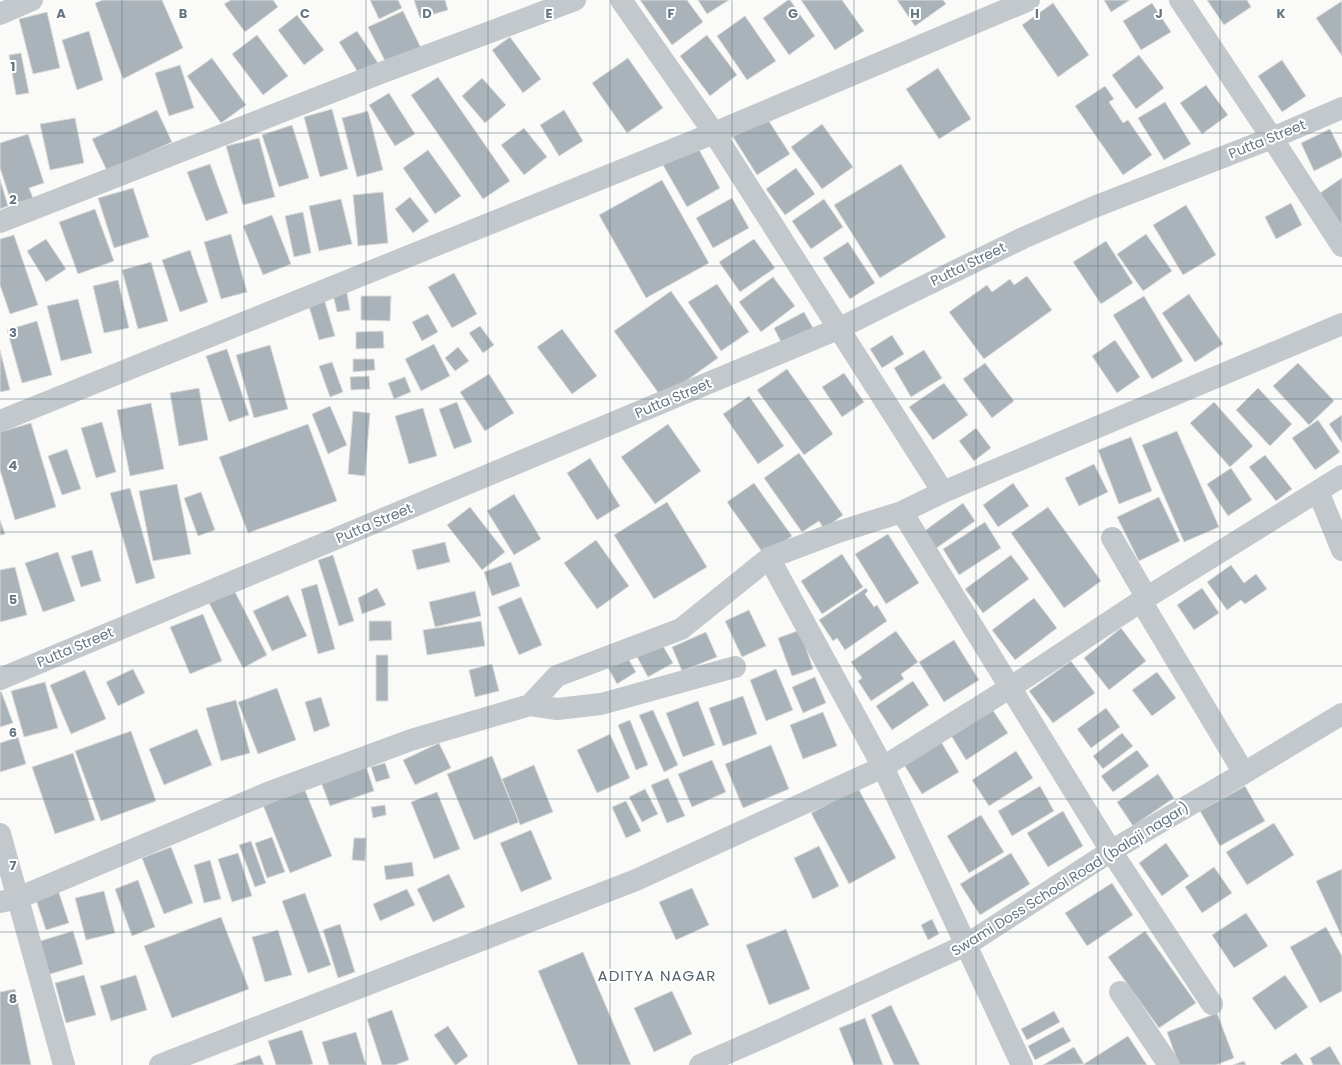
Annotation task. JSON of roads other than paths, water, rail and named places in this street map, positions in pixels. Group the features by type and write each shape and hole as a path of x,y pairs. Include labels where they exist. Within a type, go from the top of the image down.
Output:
{"street":[{"path":"0,14 32,0"},
{"path":"0,222 378,74 575,0"},
{"path":"621,0 714,133 840,328 943,492"},
{"path":"0,421 714,133 1029,0"},
{"path":"1180,0 1342,246"},
{"name":"Putta Street","path":"0,679 840,328 1023,238 1094,207 1272,138 1342,108"},
{"path":"530,705 557,676 681,629 769,558 838,532 902,512 943,492 1342,324"},
{"path":"160,1065 636,880 883,767 1011,688 1144,599 1342,476"},
{"path":"1318,491 1342,550"},
{"path":"902,512 1111,851 1212,1004"},
{"path":"1112,538 1144,599 1244,773"},
{"path":"769,558 883,767 1022,1065"},
{"path":"9,900 270,792 411,740 530,705 557,709 601,704 735,667"},
{"name":"Swami Doss School Road (balaji nagar)","path":"700,1065 966,945 1111,851 1342,714"},
{"path":"0,834 9,900 64,1065"},
{"path":"1120,992 1169,1065"}],"district":[{"name":"ADITYA NAGAR","path":"657,975"}]}
